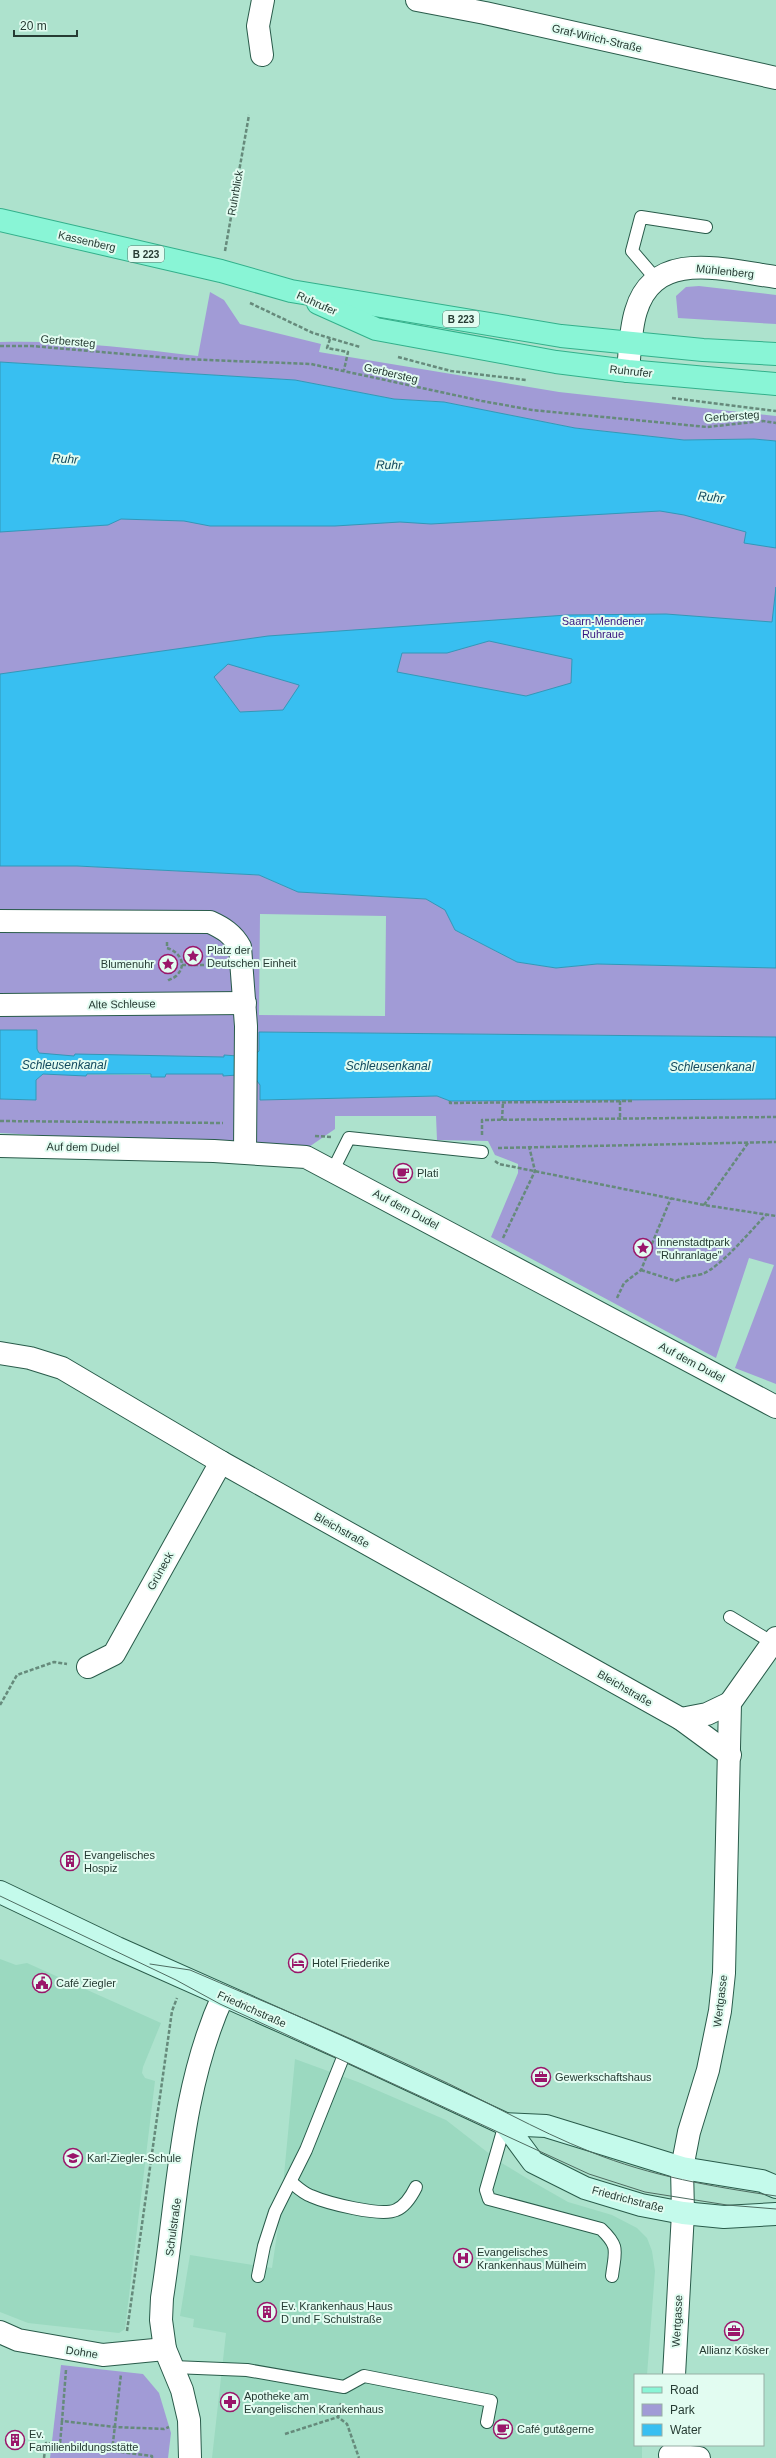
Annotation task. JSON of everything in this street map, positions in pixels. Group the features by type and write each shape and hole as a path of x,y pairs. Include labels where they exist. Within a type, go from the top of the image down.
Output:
{"main road":[{"name":"Kassenberg","path":"0,220 221,272 291,291"},
{"name":"Ruhrufer","path":"291,291 561,336 703,350 776,354"},
{"name":"Ruhrufer","path":"291,291 376,329 556,362 628,371 776,384"},
{"name":"Friedrichstraße","path":"0,1892 185,1979 346,2050 505,2124 546,2126 682,2168 762,2182 776,2186"},
{"name":"Friedrichstraße","path":"505,2124 533,2162 585,2188 641,2205 683,2213 724,2217 776,2214"}],"street":[{"path":"262,55 258,26 263,0"},
{"name":"Graf-Wirich-Straße","path":"417,0 485,12 776,78"},
{"name":"Mühlenberg","path":"628,371 636,311 642,295 656,279 671,271 694,267 776,277"},
{"path":"0,921 210,922 224,928 240,950 245,1003 247,1053 245,1152"},
{"name":"Alte Schleuse","path":"0,1005 245,1003"},
{"name":"Auf dem Dudel","path":"0,1146 245,1152 306,1157 333,1170 607,1318 776,1407"},
{"name":"Bleichstraße","path":"0,1352 30,1358 62,1368 221,1462 681,1719 730,1755"},
{"name":"Grüneck","path":"88,1667 114,1654 221,1462"},
{"path":"681,1719 707,1714 730,1703 774,1640"},
{"name":"Wertgasse","path":"674,2374 683,2213 682,2168 689,2132 708,2070 720,2011 724,1973 730,1703"},
{"name":"Schulstraße","path":"190,2458 189,2420 182,2390 169,2358 161,2320 162,2298 190,2104 204,2047 223,1996"},
{"name":"Dohne","path":"0,2332 18,2340 68,2350 103,2355 124,2353 169,2358"},
{"path":"670,2453 699,2458"}],"lane":[{"path":"656,279 632,251 641,217 706,227"},
{"path":"333,1170 349,1138 482,1152"},
{"path":"730,1617 774,1640"},
{"path":"258,2276 264,2246 285,2184 346,2050"},
{"path":"505,2124 486,2190 489,2199 601,2229 613,2240 615,2251 612,2276"},
{"path":"285,2184 310,2196 328,2202 382,2212 395,2210 403,2205 416,2187"},
{"path":"169,2358 344,2387 364,2376 491,2401 487,2422"}],"path":[{"name":"Ruhrblick","path":"221,272 249,114"},
{"path":"330,339 327,348 348,352 344,370"},
{"name":"Gerbersteg","path":"0,346 32,346 182,359 311,364 344,370 474,400 532,410 707,427 763,421 776,423"},
{"path":"166,980 174,978 180,972 182,964 181,956 175,950 167,948"},
{"path":"182,964 240,950"},
{"path":"450,1101 633,1101"},
{"path":"620,1101 620,1120"},
{"path":"502,1120 503,1102"},
{"path":"482,1120 620,1120 776,1117"},
{"path":"0,1121 217,1122 246,1128"},
{"path":"482,1152 504,1147 529,1146 776,1142"},
{"path":"704,1204 748,1143"},
{"path":"495,1257 535,1171 529,1146"},
{"path":"482,1152 499,1164 671,1198 776,1216"},
{"path":"607,1318 624,1283 641,1270 671,1198"},
{"path":"641,1270 662,1279 676,1281 688,1275 702,1274 719,1262 766,1215"},
{"path":"0,1705 17,1675 54,1662 88,1667"},
{"path":"112,2451 124,2353 172,2011 185,1979"},
{"path":"60,2444 68,2350"},
{"path":"338,2418 344,2387"},
{"path":"285,2434 338,2418"},
{"path":"338,2418 347,2424 359,2458"},
{"path":"62,2421 115,2427 164,2429 189,2420"},
{"path":"44,2458 46,2443 152,2456 152,2458"}],"shaded area":[{"name":"Karl-Ziegler-Schule","path":"0,1959 16,1965 27,1963 161,2023 142,2073 145,2078 155,2081 125,2329 119,2333 28,2323 0,2312"},
{"name":"Evangelisches Krankenhaus Mülheim","path":"295,2059 358,2082 446,2120 500,2162 568,2202 612,2215 637,2228 647,2238 652,2251 655,2271 647,2374 634,2374 634,2446 642,2446 642,2458 212,2458 226,2333 193,2327 194,2319 180,2316 190,2255 272,2268 281,2207"}],"green space":[{"path":"699,286 776,295 776,324 678,318 676,296 686,287"},
{"path":"210,292 224,300 240,324 321,344 319,352 559,392 776,416 776,441 754,439 684,440 575,428 444,402 394,399 295,380 0,362 0,342 74,343 198,356"},
{"name":"Saarn-Mendener Ruhraue","path":"0,443 776,484 776,805 0,753"},
{"path":"0,866 77,866 259,875 298,892 426,899 445,909 455,930 517,962 556,968 597,964 776,968 776,1037 260,1032 259,1051 252,1057 224,1055 224,1057 44,1056 38,1051 37,1048 37,1030 0,1030","holes":["260,914 386,916 385,1016 259,1015"]},
{"name":"Innenstadtpark \"Ruhranlage\"","path":"43,1074 151,1075 151,1077 165,1077 166,1074 253,1074 260,1085 260,1100 437,1096 450,1101 776,1099 776,1384 735,1368 774,1265 749,1258 716,1358 491,1237 518,1173 518,1164 495,1155 488,1141 437,1140 436,1116 335,1116 335,1129 306,1149 0,1133 0,1099 36,1100 36,1080"},
{"path":"61,2365 143,2374 159,2393 171,2433 168,2458 50,2458"}],"water":[{"name":"Ruhr","path":"0,362 295,380 394,399 444,402 575,428 684,440 754,439 776,441 776,548 744,543 746,532 684,515 660,511 431,524 400,522 335,526 210,526 184,521 121,519 108,525 0,532"},
{"path":"776,587 776,968 597,964 556,968 517,962 455,930 445,910 426,899 298,892 259,875 77,866 0,866 0,674 268,636 567,615 666,614 772,622","holes":["489,641 572,659 571,683 526,696 397,672 402,653 447,653","228,664 299,685 299,686 283,710 240,712 214,677"]},
{"name":"Schleusenkanal","path":"0,1030 37,1030 37,1049 39,1053 74,1056 75,1054 224,1057 224,1055 252,1057 259,1051 259,1032 776,1037 776,1099 450,1101 437,1096 260,1100 260,1085 252,1074 223,1076 223,1074 166,1074 165,1077 151,1077 151,1074 87,1074 86,1076 43,1074 36,1080 36,1100 0,1099"}],"tram line":[{"path":"0,1896 176,1980 220,2004 589,2174 645,2192 727,2205 776,2209"},
{"path":"150,1964 190,1970 369,2047 550,2134 591,2152 636,2168 682,2180 776,2196"}],"place":[{"name":"Platz der Deutschen Einheit","path":"193,956"},
{"name":"Blumenuhr","path":"168,964"},
{"name":"Plati","path":"403,1173"},
{"name":"Innenstadtpark \"Ruhranlage\"","path":"643,1248"},
{"name":"Evangelisches Hospiz","path":"70,1861"},
{"name":"Hotel Friederike","path":"298,1963"},
{"name":"Café Ziegler","path":"42,1983"},
{"name":"Gewerkschaftshaus","path":"541,2077"},
{"name":"Karl-Ziegler-Schule","path":"73,2158"},
{"name":"Evangelisches Krankenhaus Mülheim","path":"463,2258"},
{"name":"Ev. Krankenhaus Haus D und F Schulstraße","path":"267,2312"},
{"name":"Allianz Kösker","path":"734,2331"},
{"name":"Apotheke am Evangelischen Krankenhaus","path":"230,2402"},
{"name":"Café gut&gerne","path":"503,2429"},
{"name":"Ev. Familienbildungsstätte","path":"15,2440"}]}
